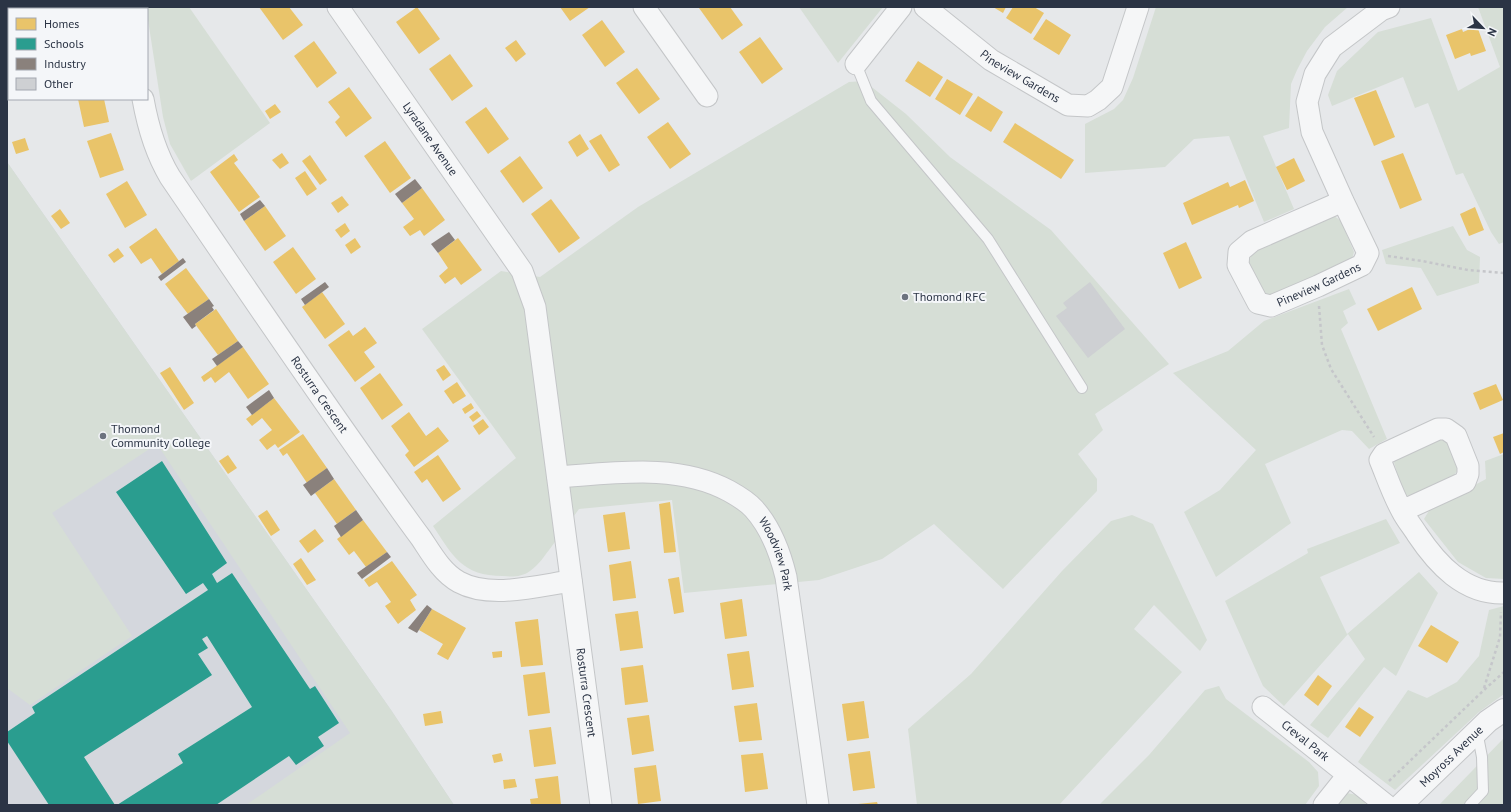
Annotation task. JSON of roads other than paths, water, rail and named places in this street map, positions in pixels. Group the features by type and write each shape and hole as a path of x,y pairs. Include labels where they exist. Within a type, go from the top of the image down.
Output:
{"street":[{"name":"Lyradane Avenue","path":"338,7 522,271 535,307 558,477"},
{"path":"644,7 706,96"},
{"path":"856,64 901,7"},
{"name":"Pineview Gardens","path":"925,7 991,60 1068,105 1088,106 1098,100 1112,87 1138,7"},
{"name":"Pineview Gardens","path":"1343,201 1252,241 1239,252 1238,265 1258,303 1271,306 1318,286 1362,265 1368,253 1312,132 1308,102 1315,74 1332,47 1381,10 1389,7"},
{"name":"Rosturra Crescent","path":"143,100 151,138 158,156 170,177 361,454 433,556 449,576 471,587 496,591 571,581"},
{"path":"1402,511 1465,482 1468,474 1468,466 1456,436 1446,429 1438,429 1384,454 1380,460 1402,511 1427,548 1444,568 1459,580 1480,591 1503,593"},
{"name":"Woodview Park","path":"558,477 636,471 661,472 680,475 710,482 742,498 753,508 762,520 780,554 786,577 818,805"},
{"name":"Rosturra Crescent","path":"558,477 602,805"},
{"name":"Creval Park","path":"1263,707 1380,800"},
{"name":"Moyross Avenue","path":"1401,805 1477,731 1504,710"},
{"path":"1324,805 1348,774"}],"lane":[{"path":"856,64 871,101 988,239 1082,388"},
{"path":"1470,805 1483,791 1482,757 1477,731"}],"place":[{"name":"Thomond RFC","path":"905,297"},
{"name":"Thomond Community College","path":"103,436"}]}
